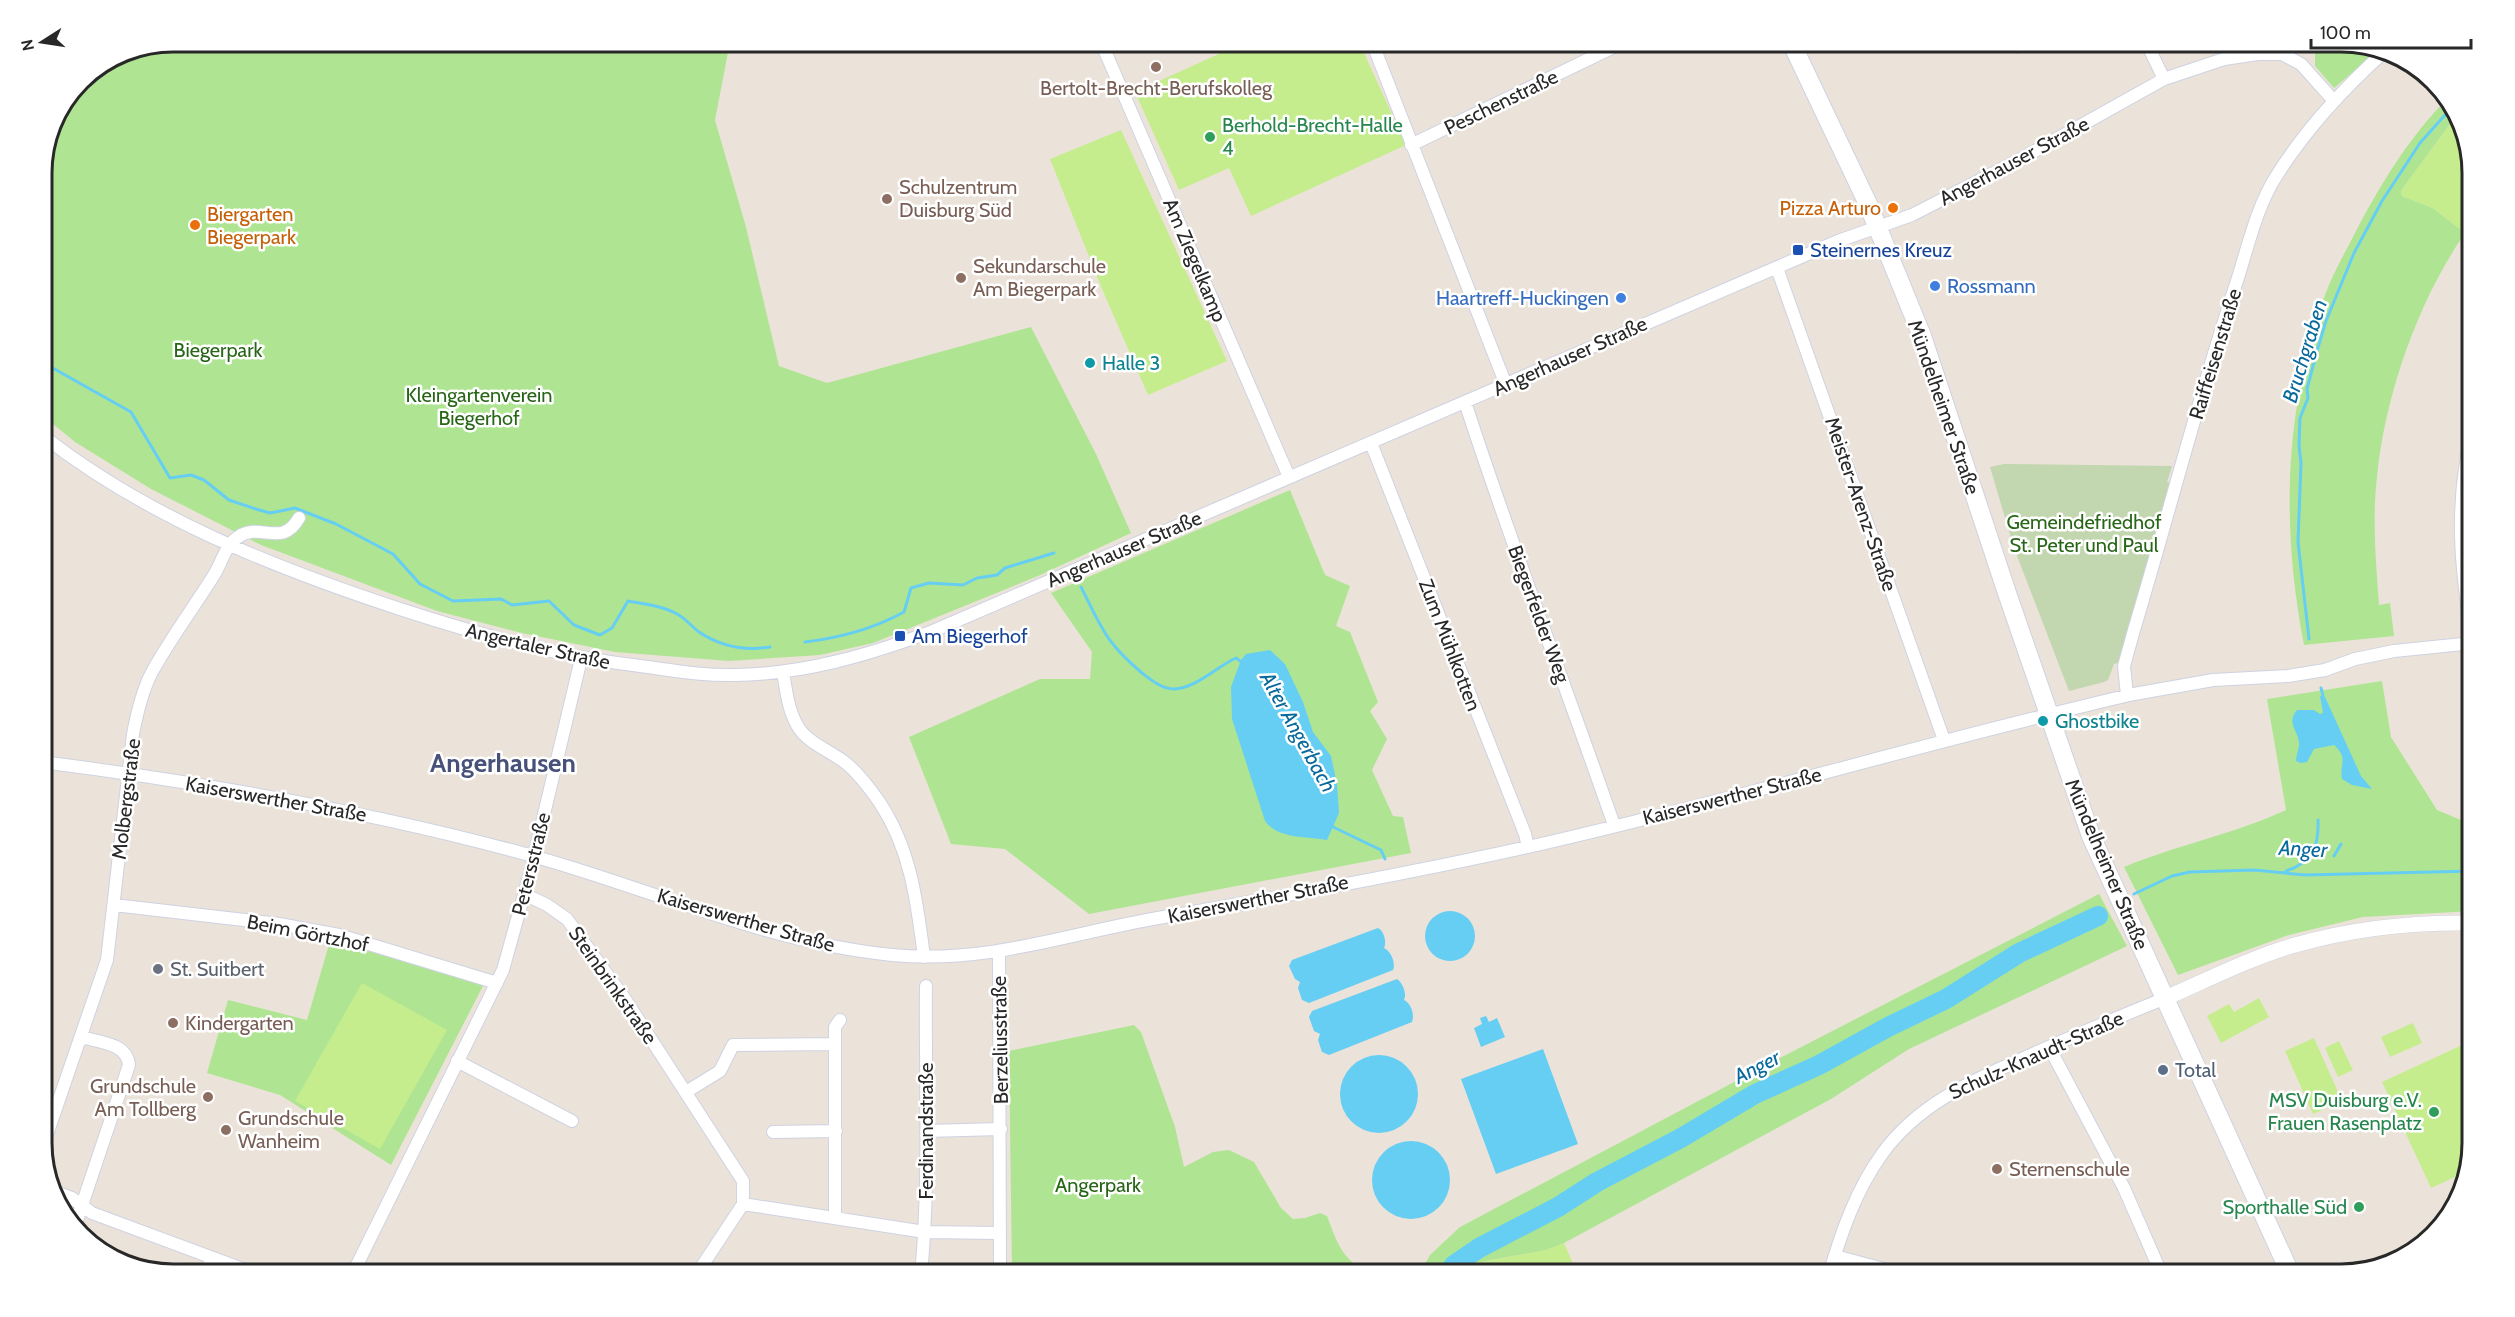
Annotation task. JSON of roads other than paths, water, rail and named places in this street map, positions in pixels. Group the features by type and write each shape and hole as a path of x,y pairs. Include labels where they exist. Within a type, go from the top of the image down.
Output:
{"main road":[{"name":"Mündelheimer Straße","path":"1796,52 1839,139 1878,227 1928,355 2091,836 2163,999 2286,1264"}],"street":[{"path":"1376,52 1506,385"},
{"name":"Peschenstraße","path":"1411,145 1602,52"},
{"path":"2151,52 2164,79"},
{"name":"Am Ziegelkamp","path":"1106,53 1289,477"},
{"name":"Angerhauser Straße","path":"783,672 847,660 933,631 1838,241 1912,214 2018,161 2164,79 2224,59 2258,54 2282,54 2301,64 2334,101"},
{"name":"Raiffeisenstraße","path":"2127,695 2124,666 2223,322 2253,229 2277,175 2334,101 2378,58"},
{"name":"Meister-Arenz-Straße","path":"1777,268 1944,740"},
{"name":"Biegerfelder Weg","path":"1465,402 1553,660 1571,703 1614,825"},
{"name":"Zum Mühlkotten","path":"1371,443 1525,834 1528,847"},
{"name":"Angertaler Straße","path":"53,444 80,465 167,514 229,544 328,586 468,631 581,659 707,675 783,672"},
{"path":"2462,510 2459,524 2462,570"},
{"path":"229,544 246,532 286,533 292,529 299,518"},
{"name":"Molbergstraße","path":"53,1117 107,960 133,734 140,702 151,673 216,572 229,544"},
{"name":"Kaiserswerther Straße","path":"53,763 296,799 423,827 534,856 807,941 855,950 924,957 999,952 1155,918 1225,908 1528,847 1835,771 1944,740 2127,695 2213,680 2288,676 2325,670 2355,659 2394,651 2462,644"},
{"name":"Petersstraße","path":"357,1264 503,970 534,856 581,659"},
{"path":"783,672 788,703 797,727 812,741 847,764 856,773 880,804 893,828 908,860 914,882 924,957"},
{"name":"Steinbrinkstraße","path":"524,894 547,905 567,920 625,999 744,1181 743,1204"},
{"name":"Beim Görtzhof","path":"114,905 279,924 339,935 497,983"},
{"path":"2163,999 2275,952 2305,942 2363,928 2433,922 2462,923"},
{"name":"Berzeliusstraße","path":"999,952 1000,1264"},
{"name":"Ferdinandstraße","path":"922,1264 925,1232 926,986"},
{"name":"Schulz-Knaudt-Straße","path":"1832,1264 1861,1188 1882,1152 1906,1127 1937,1101 1955,1090 2049,1047 2163,999"},
{"path":"836,1217 835,1028 840,1020"},
{"path":"78,1217 129,1065 128,1056 123,1049 81,1037"},
{"path":"686,1092 720,1071 733,1045 836,1044"},
{"path":"2049,1047 2124,1188 2157,1264"},
{"path":"457,1061 572,1121"},
{"name":"Berzeliusstraße","path":"926,1131 1001,1129"},
{"path":"773,1132 836,1131"},
{"path":"64,1194 92,1213 227,1264"},
{"path":"703,1264 743,1204 925,1232 1000,1233"},
{"path":"1835,1256 1865,1264"},
{"path":"210,1264 212,1259"}],"water":[{"path":"1270,650 1285,664 1303,702 1313,732 1331,756 1337,784 1339,813 1327,840 1285,834 1277,831 1265,821 1232,719 1231,687 1241,660 1246,654"},
{"path":"2320,696 2325,697 2361,776 2372,789 2352,785 2342,779 2342,758 2334,745 2314,749 2307,762 2296,761 2299,741 2292,719 2297,710 2314,710 2320,714 2323,713"},
{"path":"1450,911 1464,915 1471,922 1475,936 1471,950 1464,957 1450,961 1436,957 1429,950 1425,936 1429,922 1436,915"},
{"path":"1378,928 1384,937 1384,948 1392,958 1393,970 1309,1003 1302,1000 1298,988 1300,982 1295,979 1289,966 1292,960"},
{"path":"1397,979 1404,989 1404,1000 1412,1009 1412,1022 1329,1055 1322,1052 1318,1040 1320,1034 1314,1031 1309,1017 1312,1011"},
{"path":"1486,1016 1489,1022 1497,1018 1505,1037 1481,1047 1474,1028 1482,1024 1480,1018"},
{"path":"1543,1049 1578,1144 1496,1174 1461,1079"},
{"path":"1379,1055 1394,1058 1407,1066 1415,1079 1418,1094 1415,1109 1407,1122 1394,1130 1379,1133 1364,1130 1351,1122 1343,1109 1340,1094 1343,1079 1351,1066 1364,1058"},
{"path":"1411,1141 1426,1144 1439,1152 1447,1165 1450,1180 1447,1195 1439,1208 1426,1216 1411,1219 1396,1216 1383,1208 1375,1195 1372,1180 1375,1165 1383,1152 1396,1144"}],"waterway":[{"name":"Bruchgraben","path":"2309,639 2298,542 2300,418 2308,398 2307,389 2326,321 2354,253 2382,201 2420,143 2446,114"},
{"name":"Alter Angerbach","path":"53,368 131,412 170,478 191,475 204,480 229,500 270,513 295,508 336,524 393,554 420,584 453,601 501,599 512,605 549,601 574,625 600,635 612,628 628,601 672,611 699,632 724,644 742,648 770,647"},
{"name":"Alter Angerbach","path":"805,642 856,632 904,612 911,588 929,583 963,585 977,578 997,575 1005,568 1054,553"},
{"name":"Alter Angerbach","path":"1081,587 1112,643 1142,673 1161,686 1170,689 1182,688 1236,658 1243,663"},
{"name":"Bruchgraben","path":"2321,688 2323,696"},
{"path":"2286,871 2303,863 2312,852 2317,838 2318,820"},
{"name":"Alter Angerbach","path":"1331,824 1381,850 1385,859"},
{"path":"2334,856 2341,844"},
{"name":"Anger","path":"2134,894 2172,876 2190,872 2254,870 2305,875 2462,871"},
{"name":"Anger","path":"1455,1264 1479,1248 1558,1207 1597,1182 1681,1138 1755,1094 1819,1065 1888,1027 1946,999 2019,953 2098,916"}],"place":[{"name":"Bertolt-Brecht-Berufskolleg","path":"1156,67"},
{"name":"Berhold-Brecht-Halle 4","path":"1210,137"},
{"name":"Schulzentrum Duisburg Süd","path":"887,199"},
{"name":"Pizza Arturo","path":"1893,208"},
{"name":"Biergarten Biegerpark","path":"195,225"},
{"name":"Steinernes Kreuz","path":"1798,250"},
{"name":"Sekundarschule Am Biegerpark","path":"961,278"},
{"name":"Rossmann","path":"1935,286"},
{"name":"Haartreff-Huckingen","path":"1621,298"},
{"name":"Halle 3","path":"1090,363"},
{"name":"Am Biegerhof","path":"900,636"},
{"name":"Ghostbike","path":"2043,721"},
{"name":"St. Suitbert","path":"158,969"},
{"name":"Kindergarten","path":"173,1023"},
{"name":"Total","path":"2163,1070"},
{"name":"Grundschule Am Tollberg","path":"208,1097"},
{"name":"MSV Duisburg e.V. Frauen Rasenplatz","path":"2434,1112"},
{"name":"Grundschule Wanheim","path":"226,1130"},
{"name":"Sternenschule","path":"1997,1169"},
{"name":"Sporthalle Süd","path":"2359,1207"}],"district":[{"name":"Angerhausen","path":"503,763"}],"park label":[{"name":"Biegerpark","path":"218,350"},
{"name":"Kleingartenverein Biegerhof","path":"479,406"},
{"name":"Gemeindefriedhof St. Peter und Paul","path":"2084,534"},
{"name":"Angerpark","path":"1098,1185"}]}
